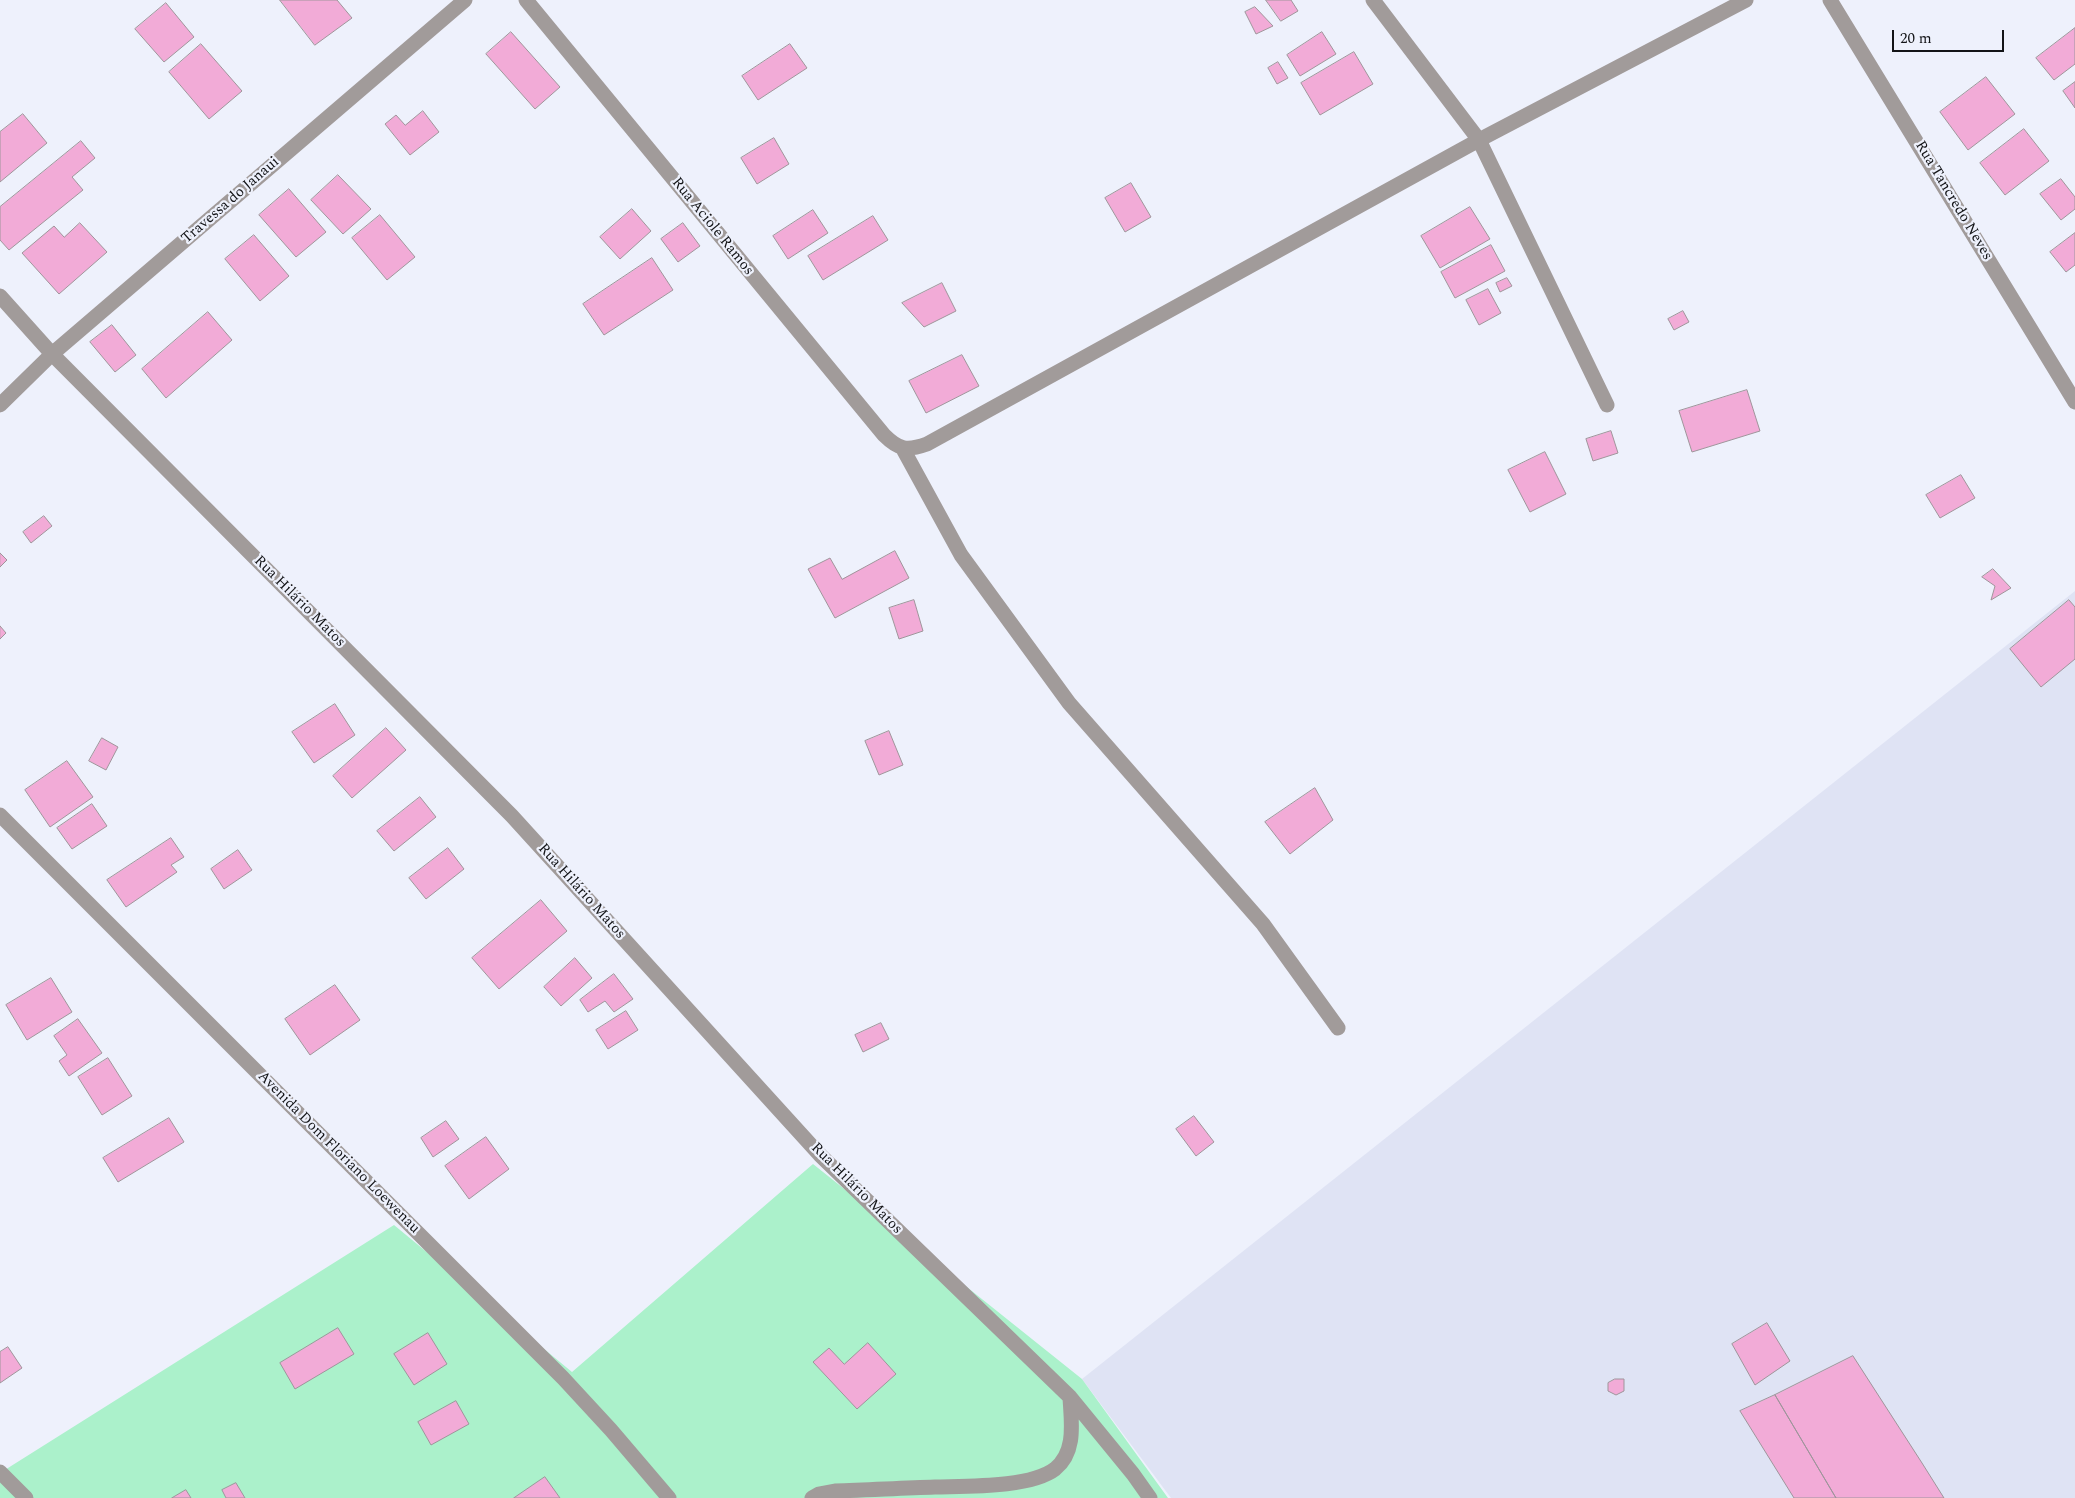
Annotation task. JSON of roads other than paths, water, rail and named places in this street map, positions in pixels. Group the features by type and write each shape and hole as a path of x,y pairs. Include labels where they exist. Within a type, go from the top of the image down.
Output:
{"street":[{"name":"Travessa do Janaui","path":"0,405 52,354 465,0"},
{"name":"Rua Aciole Ramos","path":"526,0 884,435 902,449"},
{"path":"1373,0 1479,140 1607,405"},
{"path":"1338,1028 1263,924 1069,703 960,555 902,449 914,449 928,444 1479,140 1746,0"},
{"name":"Rua Tancredo Neves","path":"1830,0 2075,402"},
{"name":"Rua Hilário Matos","path":"0,296 52,354 512,816 820,1155 1070,1397 1133,1474 1150,1498"},
{"name":"Avenida Dom Floriano Loewenau","path":"0,815 563,1378 612,1430 668,1498"},
{"path":"812,1498 819,1494 835,1491 992,1484 1025,1480 1042,1475 1055,1468 1064,1458 1070,1445 1072,1433 1070,1397"},
{"path":"0,1472 26,1498"}]}
